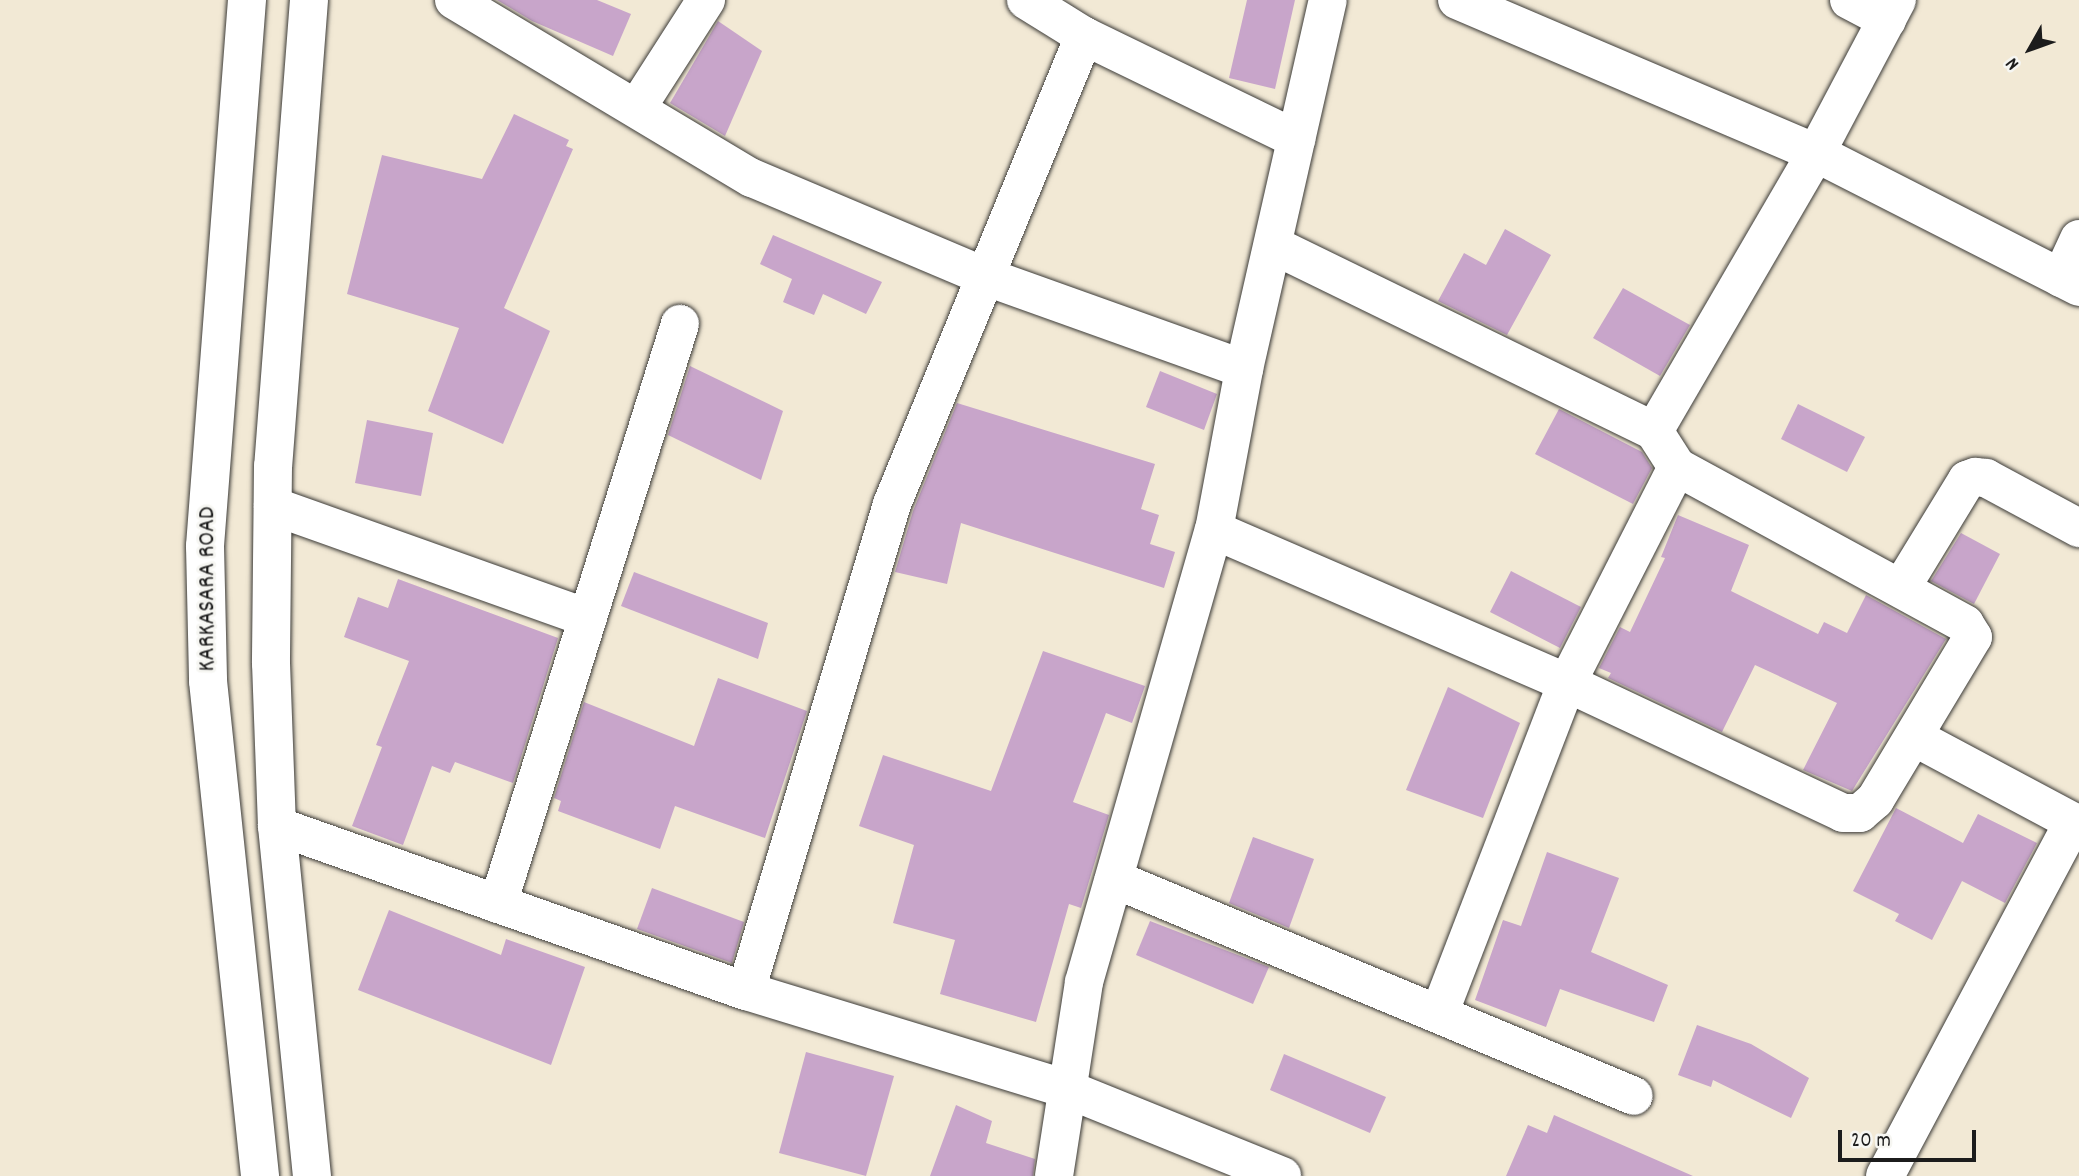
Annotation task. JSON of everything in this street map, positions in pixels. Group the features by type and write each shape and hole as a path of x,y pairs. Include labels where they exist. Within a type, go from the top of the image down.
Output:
{"street":[{"name":"KARKASARA ROAD","path":"247,0 205,546 208,681 259,1168"},
{"path":"309,0 273,506 271,663 278,826 312,1176"},
{"path":"454,0 638,106 752,178 984,276 1244,369"},
{"path":"638,106 705,0"},
{"path":"1027,0 1084,36 1296,139"},
{"path":"1054,1176 1084,982 1214,530 1244,369 1275,246 1328,0"},
{"path":"1457,0 1816,153 2070,282 2079,239"},
{"path":"1654,431 1816,153 1892,10 1849,0"},
{"path":"746,991 892,504 1084,36"},
{"path":"1214,530 1567,683 1843,813 1860,813 1875,800 1973,638 1965,624 1677,467 1654,431 1275,246"},
{"path":"498,904 680,324"},
{"path":"1439,1014 1567,683 1677,467"},
{"path":"1901,588 1967,480 1975,477 1986,478 2079,528"},
{"path":"273,506 588,618"},
{"path":"1885,1176 2076,823 1914,737"},
{"path":"278,826 746,991 1067,1089 1282,1176"},
{"path":"1114,878 1633,1096"}],"building":[{"path":"497,0 597,0 631,14 613,56 532,21"},
{"path":"1247,0 1295,0 1275,89 1229,78"},
{"path":"718,21 762,51 725,136 670,103"},
{"path":"514,114 569,140 566,146 573,149 504,308 550,331 503,444 428,411 459,328 347,294 382,155 482,179"},
{"path":"1505,229 1551,255 1507,335 1438,301 1464,253 1486,265"},
{"path":"773,235 882,282 866,314 823,294 814,315 783,302 792,279 760,264"},
{"path":"1623,288 1690,325 1660,376 1593,338"},
{"path":"690,366 783,411 761,480 668,435"},
{"path":"1160,371 1217,394 1204,430 1146,407"},
{"path":"957,403 1155,464 1141,509 1159,515 1150,544 1175,552 1164,588 961,523 947,584 895,572 913,511"},
{"path":"1798,404 1865,437 1847,472 1781,439"},
{"path":"1559,409 1642,452 1652,468 1633,504 1535,454"},
{"path":"367,420 433,433 421,496 355,483"},
{"path":"1678,515 1749,545 1731,591 1818,634 1824,622 1847,633 1866,595 1946,639 1852,791 1803,770 1837,703 1755,665 1722,732 1608,678 1611,673 1599,668 1620,627 1630,632 1665,558 1661,557"},
{"path":"1961,533 2000,554 1974,604 1931,581"},
{"path":"1511,571 1581,607 1560,648 1490,612"},
{"path":"634,572 768,623 758,659 621,606"},
{"path":"398,579 558,638 513,783 455,762 450,773 432,766 403,845 352,826 382,747 376,745 409,661 344,637 358,597 388,608"},
{"path":"1043,651 1145,686 1132,723 1106,713 1073,802 1109,815 1081,908 1069,904 1036,1022 940,994 955,940 893,923 914,845 859,826 883,755 991,791"},
{"path":"718,678 807,711 765,838 675,806 660,849 558,811 561,801 554,798 584,702 694,746"},
{"path":"1448,687 1520,723 1483,818 1406,790"},
{"path":"1896,808 1963,843 1978,814 2037,843 2005,903 1962,881 1932,940 1895,921 1899,914 1853,891"},
{"path":"1253,837 1314,859 1289,928 1229,903"},
{"path":"1547,852 1619,878 1591,952 1668,985 1654,1022 1560,989 1546,1027 1475,1000 1503,920 1521,926"},
{"path":"652,888 744,922 732,963 637,929"},
{"path":"389,910 501,955 506,939 585,967 551,1065 358,990"},
{"path":"1150,921 1269,967 1253,1004 1136,955"},
{"path":"1697,1025 1751,1044 1809,1078 1791,1118 1713,1080 1711,1087 1678,1075"},
{"path":"806,1052 894,1076 866,1176 779,1153"},
{"path":"1284,1054 1386,1097 1370,1133 1270,1090"},
{"path":"956,1105 992,1121 986,1143 1035,1159 1033,1176 930,1176"},
{"path":"1554,1115 1693,1176 1506,1176 1528,1125 1547,1133"}]}
